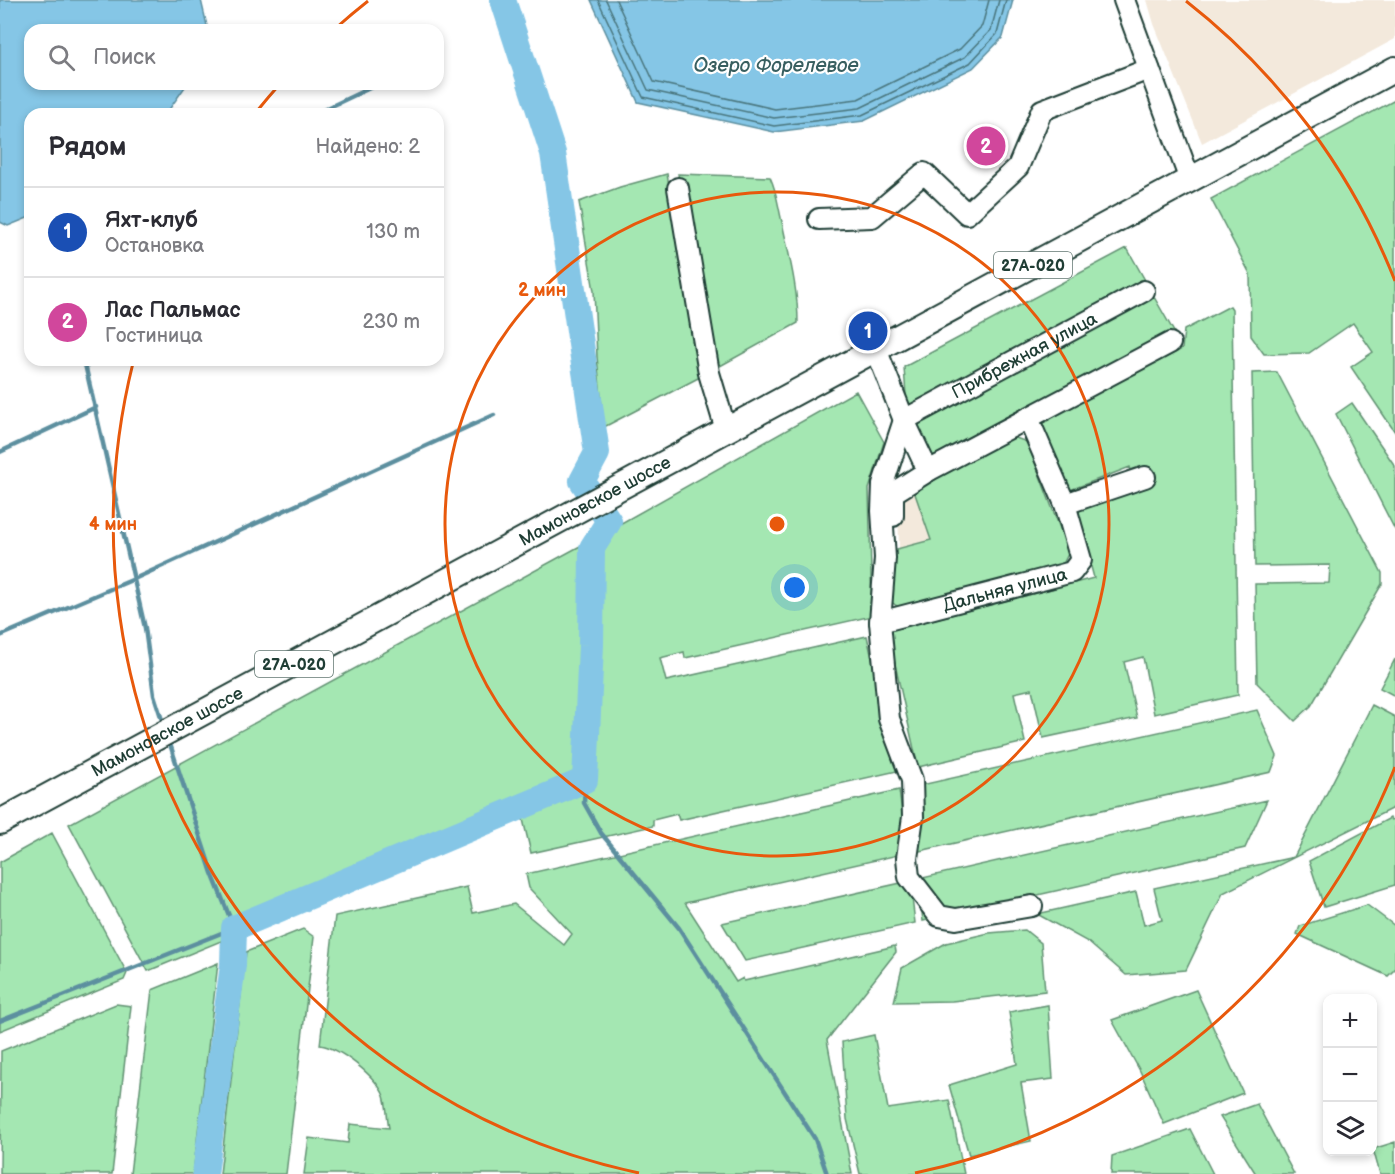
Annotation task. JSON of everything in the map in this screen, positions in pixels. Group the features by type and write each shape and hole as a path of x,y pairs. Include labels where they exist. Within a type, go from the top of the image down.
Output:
{"main road":[{"name":"27А-020","path":"1190,180 1395,69"},
{"name":"Мамоновское шоссе","path":"0,822 1190,180"}],"street":[{"path":"1124,0 1190,180"},
{"path":"819,219 872,217 924,173 967,214 1018,167 1042,110 1149,69"},
{"path":"678,188 709,373 726,430"},
{"name":"Прибрежная улица","path":"904,420 1144,291"},
{"path":"894,542 893,493 928,471 1170,343"},
{"path":"876,349 904,420 928,471"},
{"name":"Дальняя улица","path":"880,622 1072,572 1081,560 1065,504 1028,418"},
{"path":"904,420 883,484 885,558 880,622 889,719 912,780 914,817 907,858 909,877 939,916 956,919 1032,906"},
{"path":"1065,504 1145,477"}],"shaded area":[{"path":"1147,0 1395,0 1395,39 1202,143 1154,24"},
{"path":"913,488 931,540 899,548 898,496"}],"green space":[{"path":"1395,100 1395,432 1351,367 1373,352 1353,323 1309,353 1264,354 1251,336 1250,274 1211,199"},
{"path":"667,174 702,376 604,427 597,357 594,291 579,202 620,187"},
{"path":"678,174 770,177 777,199 795,285 798,323 711,371"},
{"path":"1127,248 1146,282 907,410 904,367"},
{"path":"1154,297 1174,332 933,457 912,424"},
{"path":"1230,306 1232,309 1238,695 1154,714 1143,657 1124,662 1137,718 1043,738 1032,689 1014,693 1025,742 918,767 892,651 892,630 1094,578 1072,509 1136,484 1130,467 1065,492 1039,423 1182,349 1184,330"},
{"path":"1277,372 1382,573 1382,584 1311,706 1295,721 1257,683 1255,584 1329,583 1330,565 1255,566 1252,373"},
{"path":"856,391 884,442 869,489 872,616 685,658 684,652 660,658 666,681 867,636 897,771 679,820 677,814 653,820 653,826 531,853 522,815 148,971 69,824 593,539"},
{"path":"1352,403 1395,466 1395,530 1336,414"},
{"path":"1013,437 1027,442 1069,552 1061,568 901,609 890,601 889,551 931,540 913,488"},
{"path":"1395,659 1395,696 1380,688"},
{"path":"1372,705 1395,717 1395,807 1223,893 1186,970 1126,975 1088,942 1037,914 1136,892 1144,925 1162,920 1154,888 1294,857"},
{"path":"1257,710 1277,756 1271,772 915,852 908,788"},
{"path":"899,790 907,853 685,903 736,982 743,978 744,981 895,946 896,952 827,1040 852,1174 304,1174 309,1138 348,1143 350,1124 389,1128 386,1103 380,1088 366,1072 347,1057 320,1045 335,916 467,887 473,913 514,904 564,945 572,934 529,888 526,874"},
{"path":"1267,800 1245,848 923,921 918,879"},
{"path":"1390,818 1395,819 1395,885 1324,907 1309,861"},
{"path":"52,833 127,973 124,980 0,1031 0,862"},
{"path":"910,881 915,923 745,961 722,923"},
{"path":"1367,905 1395,926 1395,969 1388,976 1297,934 1300,926"},
{"path":"303,929 314,937 286,1174 220,1174 246,952"},
{"path":"1025,930 1041,943 1045,991 952,1001 894,1002 902,968 946,943 989,933"},
{"path":"218,963 193,1174 130,1174 152,990"},
{"path":"1196,990 1243,1093 1164,1124 1140,1071 1112,1020"},
{"path":"116,1004 131,1006 112,1174 0,1174 1,1051"},
{"path":"1048,1005 1053,1079 1021,1083 1031,1141 969,1155 949,1085 1017,1064 1009,1012"},
{"path":"874,1035 888,1109 949,1100 964,1174 860,1174 847,1119 842,1042"},
{"path":"1257,1104 1294,1174 1256,1174 1220,1117"},
{"path":"1190,1129 1213,1174 1111,1174 1112,1156"},
{"path":"1395,1142 1395,1174 1380,1174 1375,1156 1377,1156 1377,1148"}],"water":[{"path":"0,0 201,0 207,24 24,24 24,90 183,90 170,108 24,108 24,219 8,226 0,222"},
{"name":"Озеро Форелевое","path":"591,0 1013,0 1003,37 973,68 864,121 774,132 638,102"}],"waterway":[{"path":"205,1174 233,965 234,928 585,780 591,645 592,548 609,521 582,481 597,453 553,153 503,0"},
{"path":"328,108 365,90"},
{"path":"85,366 145,628 154,695 162,720"},
{"path":"0,452 96,407"},
{"path":"0,636 134,579 494,415"},
{"path":"0,1021 234,928 212,873 170,744"},
{"path":"585,780 584,803 601,833 679,928 815,1139 827,1174"}],"place":[{"name":"Лас Пальмас","path":"986,146"},
{"name":"Яхт-клуб","path":"868,331"}]}
